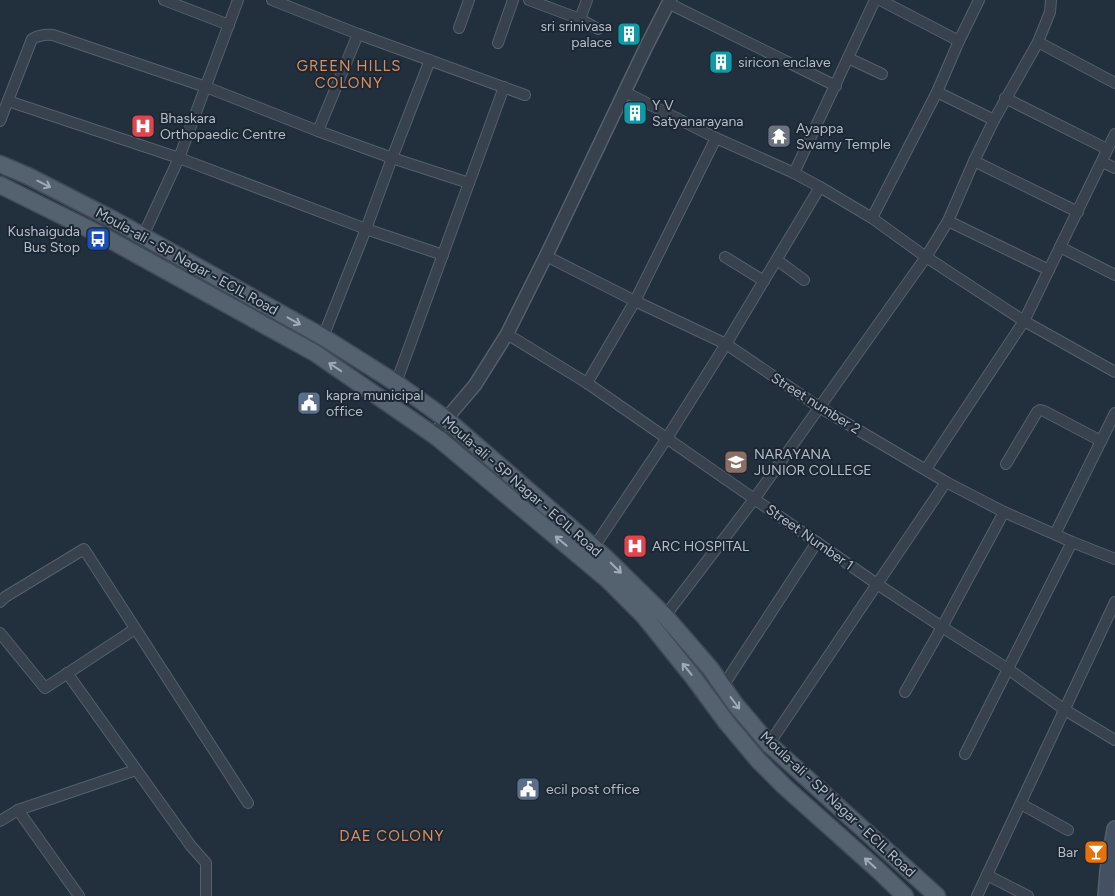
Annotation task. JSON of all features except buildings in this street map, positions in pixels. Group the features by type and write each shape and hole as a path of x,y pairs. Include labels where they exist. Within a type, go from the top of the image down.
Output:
{"main road":[{"name":"Moula-ali - SP Nagar - ECIL Road","path":"0,164 28,176 143,236 323,337 396,383 446,419 594,547 665,616 710,668 735,704 769,744 937,896"},
{"name":"Moula-ali - SP Nagar - ECIL Road","path":"0,185 105,237 314,353 435,435 608,580 644,616 758,760 784,787 880,871 905,896"},
{"path":"1106,896 1115,829"}],"street":[{"path":"164,0 230,25"},
{"path":"143,236 179,158 238,0"},
{"path":"272,0 358,34 525,95"},
{"path":"459,28 469,0"},
{"path":"498,43 513,0"},
{"path":"529,0 580,19 598,29"},
{"path":"580,19 587,0"},
{"path":"794,172 875,0"},
{"path":"880,0 959,41"},
{"path":"872,218 937,92 978,0"},
{"path":"665,616 754,498 926,257 948,221 974,161 1005,98 1038,42 1050,12 1051,0"},
{"path":"435,435 475,385 507,334 669,2 836,86"},
{"path":"318,131 358,34"},
{"path":"0,120 32,39 46,35 206,87 392,158 470,183"},
{"path":"1038,42 1115,83"},
{"path":"848,58 882,74"},
{"path":"323,337 430,60"},
{"path":"396,383 504,87"},
{"path":"624,92 716,138 794,172 872,218 926,257 1024,321 1115,372"},
{"path":"937,92 994,120"},
{"path":"1005,98 1107,150"},
{"path":"8,101 179,158 366,229 443,255"},
{"path":"926,469 1024,321 1115,134"},
{"path":"588,383 635,301 716,138"},
{"path":"974,161 1078,212"},
{"path":"1102,162 1115,168"},
{"path":"594,547 667,438 820,187"},
{"path":"948,221 1048,270"},
{"path":"1060,247 1115,275"},
{"name":"Street number 2","path":"546,256 726,344 819,407 946,482 1004,512 1115,559"},
{"path":"725,258 764,281"},
{"path":"776,260 804,280"},
{"name":"Street Number 1","path":"507,334 588,383 877,584 942,628 1008,669 1065,710 1115,740"},
{"path":"1006,464 1040,410 1101,441"},
{"path":"1055,534 1115,413"},
{"path":"769,744 946,482"},
{"path":"904,692 942,628 1004,512"},
{"path":"723,686 817,542"},
{"path":"966,754 1072,542"},
{"path":"0,602 5,597 84,548 248,803"},
{"path":"977,896 1115,602"},
{"path":"0,633 45,688 135,629"},
{"path":"67,673 191,846 206,864 206,896"},
{"path":"0,821 18,810 136,770"},
{"path":"1021,804 1068,830"},
{"path":"18,810 79,896"},
{"path":"988,875 1028,896"}],"place":[{"name":"sri srinivasa palace","path":"629,34"},
{"name":"siricon enclave","path":"721,62"},
{"name":"Y V Satyanarayana","path":"635,113"},
{"name":"Bhaskara Orthopaedic Centre","path":"143,126"},
{"name":"Ayappa Swamy Temple","path":"779,136"},
{"name":"Kushaiguda Bus Stop","path":"98,239"},
{"name":"kapra municipal office","path":"309,403"},
{"name":"NARAYANA JUNIOR COLLEGE","path":"736,462"},
{"name":"ARC HOSPITAL","path":"635,546"},
{"name":"ecil post office","path":"528,789"},
{"name":"Bar","path":"1096,852"}],"district":[{"name":"GREEN HILLS COLONY","path":"349,74"},
{"name":"DAE COLONY","path":"392,836"}]}
